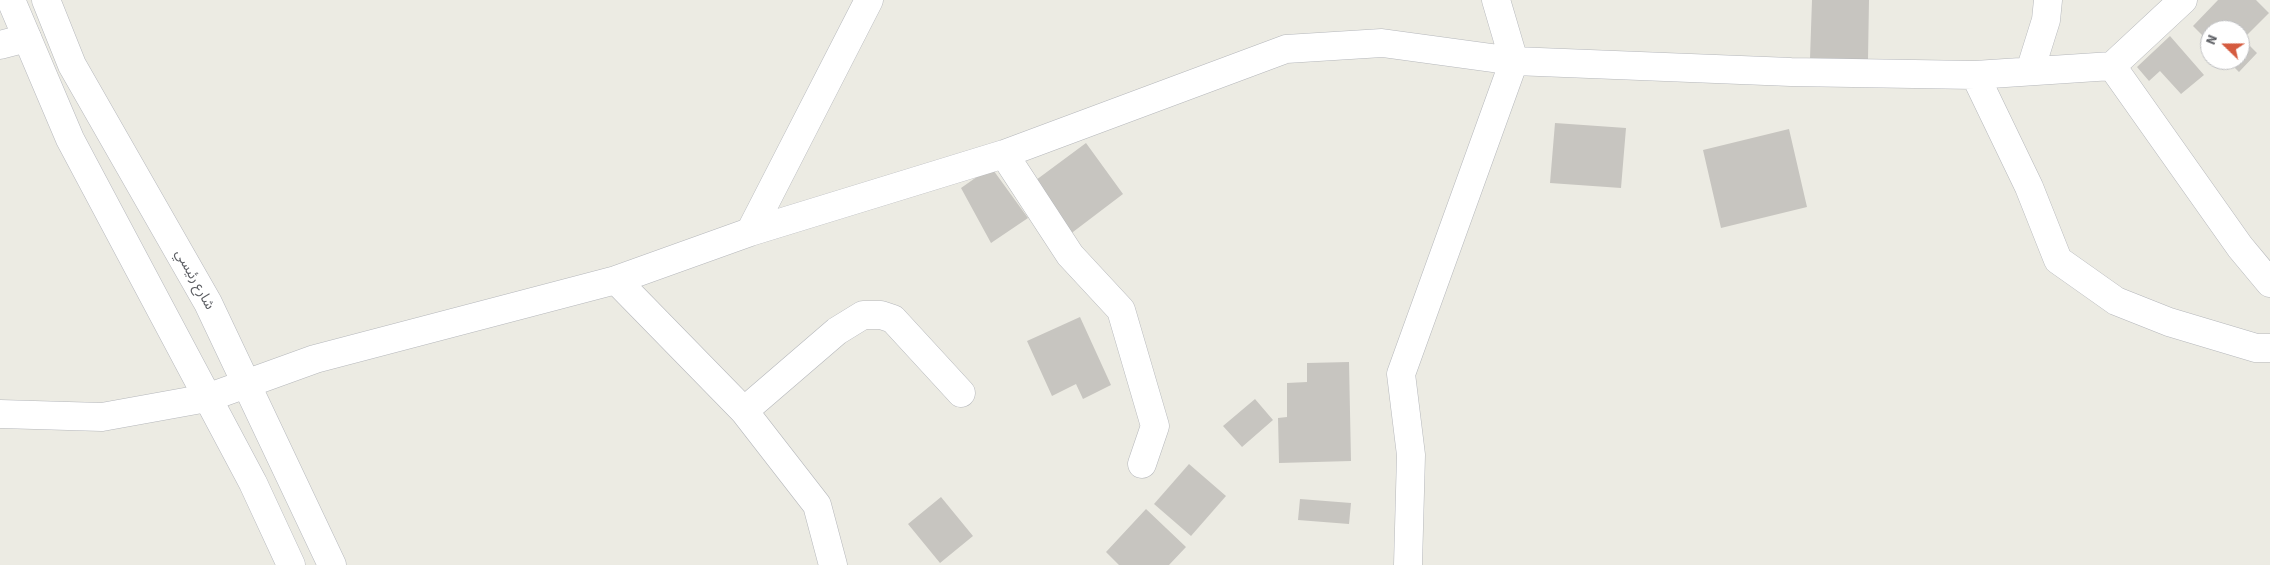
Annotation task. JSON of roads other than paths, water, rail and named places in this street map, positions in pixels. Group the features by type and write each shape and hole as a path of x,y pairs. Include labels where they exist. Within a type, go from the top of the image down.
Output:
{"street":[{"path":"11,0 70,139 253,483 291,565"},
{"name":"شارع رئيسي","path":"46,0 72,65 208,303 332,565"},
{"path":"750,232 869,0"},
{"path":"1408,565 1411,455 1401,374 1514,61 1496,0"},
{"path":"2030,71 2046,20 2048,0"},
{"path":"0,414 102,417 207,398 315,359 616,280 750,232 1004,154 1286,49 1382,43 1514,61 1791,72 1975,75 2112,66 2183,0"},
{"path":"0,45 27,38"},
{"path":"2112,66 2240,247 2270,283"},
{"path":"1975,75 2029,187 2058,260 2116,301 2169,322 2256,348 2270,348"},
{"path":"1004,154 1070,255 1121,310 1155,426 1142,464"},
{"path":"616,280 744,411 817,505 834,565"},
{"path":"744,411 837,331 864,315 881,315 892,320 961,393"}]}
